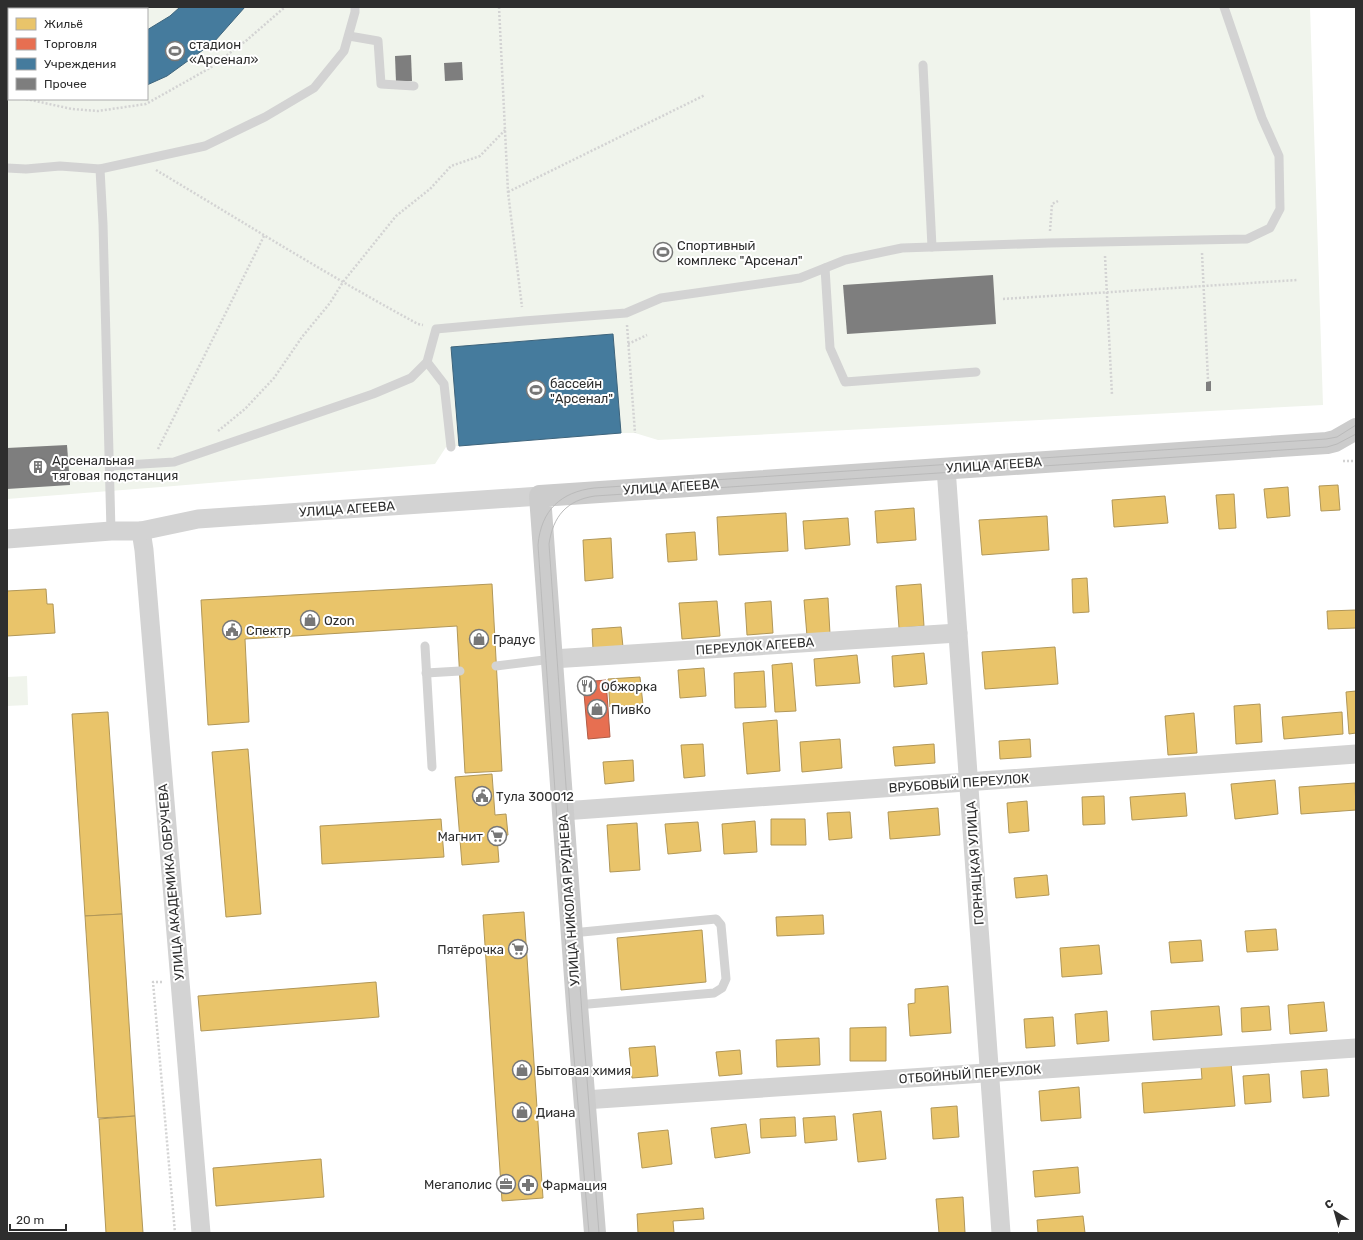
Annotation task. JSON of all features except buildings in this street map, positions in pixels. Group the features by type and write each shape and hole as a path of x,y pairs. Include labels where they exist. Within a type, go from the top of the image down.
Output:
{"street":[{"name":"УЛИЦА АГЕЕВА","path":"7,539 141,531 198,519 1346,441 1356,429"},
{"name":"ГОРНЯЦКАЯ УЛИЦА","path":"946,468 1001,1233"},
{"name":"УЛИЦА НИКОЛАЯ РУДНЕВА","path":"540,496 595,1233"},
{"name":"УЛИЦА АКАДЕМИКА ОБРУЧЕВА","path":"141,531 200,1233"},
{"name":"ПЕРЕУЛОК АГЕЕВА","path":"552,659 958,633"},
{"name":"ВРУБОВЫЙ ПЕРЕУЛОК","path":"563,811 1356,754"},
{"name":"ОТБОЙНЫЙ ПЕРЕУЛОК","path":"584,1100 1356,1048"}],"lane":[{"path":"7,168 26,169 60,166 100,169 205,146 265,117 314,88 344,51 355,12 355,7"},
{"path":"110,466 174,462 373,394 411,378 427,362 436,329 626,313 661,298 800,278 845,260 902,248 1247,239 1254,237 1270,228 1280,209 1279,156 1262,118 1224,7"},
{"path":"349,36 378,41 381,84 414,86"},
{"path":"923,65 932,247"},
{"path":"100,169 104,232 111,532"},
{"path":"826,268 830,348 845,382 976,372"},
{"path":"427,362 444,384 451,447"},
{"path":"424,646 432,767"},
{"path":"496,666 552,659"},
{"path":"426,673 460,671"},
{"path":"572,933 714,919 719,921 721,925 726,979 724,986 714,993 577,1005"}],"path":[{"path":"31,100 72,109 98,112 146,104 210,68 247,40 286,7"},
{"path":"499,7 508,192 524,321"},
{"path":"508,192 705,95"},
{"path":"212,435 244,409 274,378 302,337 330,303 343,282 396,216 430,189 451,166 480,156 504,130"},
{"path":"138,160 343,282 418,324 436,329"},
{"path":"1049,243 1052,204 1058,201"},
{"path":"156,451 264,236"},
{"path":"1201,240 1208,380"},
{"path":"1104,242 1112,395"},
{"path":"1003,299 1297,280"},
{"path":"626,313 635,433"},
{"path":"628,344 647,335"}],"shaded area":[{"name":"Спортивный комплекс \"Арсенал\"","path":"7,7 1310,7 1323,405 658,440 635,433 621,433 446,447 435,464 7,499"},
{"path":"27,676 28,705 7,706 7,677"}],"tram line":[{"path":"589,1233 571,1022 538,545 543,522 555,505 572,494 582,490 594,488 1326,439 1337,437 1356,425"},
{"path":"599,1233 549,544 554,525 563,511 577,501 595,496 1327,447 1337,444 1356,434"}],"place":[{"name":"стадион «Арсенал»","path":"175,51"},
{"name":"Спортивный комплекс \"Арсенал\"","path":"663,252"},
{"name":"бассейн \"Арсенал\"","path":"536,390"},
{"name":"Арсенальная тяговая подстанция","path":"38,467"},
{"name":"Ozon","path":"310,620"},
{"name":"Спектр","path":"232,630"},
{"name":"Градус","path":"479,639"},
{"name":"Обжорка","path":"587,686"},
{"name":"ПивКо","path":"597,709"},
{"name":"Тула 300012","path":"482,796"},
{"name":"Магнит","path":"497,836"},
{"name":"Пятёрочка","path":"518,949"},
{"name":"Бытовая химия","path":"522,1070"},
{"name":"Диана","path":"522,1112"},
{"name":"Мегаполис","path":"506,1184"},
{"name":"Фармация","path":"528,1185"}]}
